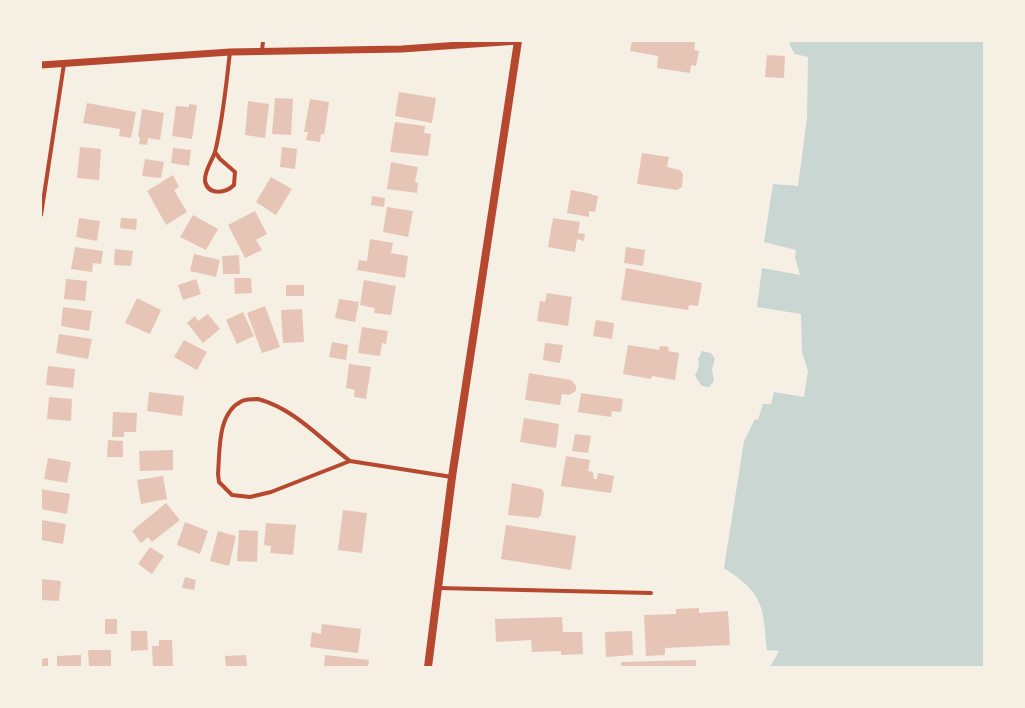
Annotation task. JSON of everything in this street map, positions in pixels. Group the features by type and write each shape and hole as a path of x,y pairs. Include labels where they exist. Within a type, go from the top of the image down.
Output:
{"main road":[{"path":"428,667 452,477 518,41"}],"street":[{"path":"262,51 263,41"},
{"path":"41,65 230,52 402,49 518,41"},
{"path":"215,152 220,159 235,172 236,181 230,190 217,192 210,190 207,186 206,175 215,152 230,52"},
{"path":"41,215 64,64"},
{"path":"350,461 271,492 250,497 232,495 219,482 218,474 223,423 232,408 243,400 258,399 273,403 290,412 350,461 452,477"},
{"path":"438,588 651,593"}],"shaded area":[{"path":"790,41 984,41 984,667 770,667 779,651 767,650 764,622 759,602 747,586 724,568 744,441 755,419 758,420 763,404 771,404 774,392 804,397 808,371 802,352 801,314 757,307 762,268 800,275 795,257 796,250 764,242 773,184 798,186 807,118 808,57 795,54 790,46"},
{"path":"702,351 711,353 715,359 712,369 714,381 709,387 702,386 695,376 699,366 698,359"}],"building":[{"path":"632,41 695,42 694,50 699,51 696,66 691,65 690,73 657,68 658,56 630,51"},
{"path":"767,55 785,56 784,78 765,77"},
{"path":"399,92 436,98 432,123 395,116"},
{"path":"275,98 293,99 291,135 272,134"},
{"path":"310,99 329,102 324,135 321,134 320,142 306,140 308,132 304,132"},
{"path":"248,101 269,104 265,138 245,135"},
{"path":"87,103 136,112 131,138 119,136 120,129 83,123"},
{"path":"189,104 197,105 192,139 172,136 176,106 189,107"},
{"path":"142,109 164,113 160,140 148,138 147,145 139,144 140,137 138,137"},
{"path":"395,122 425,126 424,133 431,134 428,156 390,152"},
{"path":"80,147 101,149 99,180 77,178"},
{"path":"282,147 297,149 295,169 280,167"},
{"path":"173,148 191,150 189,166 171,163"},
{"path":"642,153 669,157 667,167 680,170 683,174 682,187 677,190 637,184"},
{"path":"145,159 164,162 161,178 142,176"},
{"path":"391,162 418,167 415,182 418,183 417,193 387,189"},
{"path":"173,175 179,187 174,190 187,212 166,225 147,191"},
{"path":"271,177 292,189 276,215 256,202"},
{"path":"571,190 598,196 595,212 589,211 589,217 567,213"},
{"path":"372,196 385,198 384,207 371,205"},
{"path":"387,207 413,211 408,237 383,232"},
{"path":"255,211 267,234 256,240 262,250 245,258 228,225"},
{"path":"193,215 218,229 206,250 180,237"},
{"path":"79,218 100,221 97,241 76,237"},
{"path":"121,218 137,219 136,230 120,228"},
{"path":"553,218 580,222 578,233 585,234 584,241 577,239 575,252 548,247"},
{"path":"370,239 393,243 391,253 408,256 405,278 357,270 359,260 367,261"},
{"path":"75,247 103,251 101,264 93,263 92,272 71,269"},
{"path":"626,247 645,250 643,266 624,263"},
{"path":"115,249 133,251 131,266 114,265"},
{"path":"194,254 220,260 216,277 190,271"},
{"path":"239,255 240,274 223,274 222,256"},
{"path":"626,268 702,283 698,306 689,305 688,310 621,300"},
{"path":"234,278 251,278 252,293 235,294"},
{"path":"66,279 87,281 85,301 64,299"},
{"path":"196,279 201,294 183,300 178,285"},
{"path":"364,280 396,286 391,315 374,313 375,308 360,305"},
{"path":"286,285 304,285 304,296 286,296"},
{"path":"547,293 572,297 568,326 537,321 540,301 545,302"},
{"path":"137,298 161,310 150,334 125,323"},
{"path":"339,299 359,302 355,322 335,318"},
{"path":"265,306 280,347 262,353 247,313"},
{"path":"63,307 92,311 89,331 61,326"},
{"path":"302,309 304,342 283,343 281,310"},
{"path":"243,312 254,336 237,344 226,320"},
{"path":"208,314 220,329 203,343 187,323 195,316 198,321"},
{"path":"596,320 614,323 612,339 593,336"},
{"path":"362,327 388,331 386,344 382,343 380,356 358,353"},
{"path":"59,334 92,339 88,359 56,353"},
{"path":"184,340 207,352 197,370 174,357"},
{"path":"332,342 348,345 346,360 329,357"},
{"path":"545,343 563,345 560,363 543,360"},
{"path":"628,345 659,350 660,346 669,347 668,351 679,353 675,380 652,376 651,379 623,374"},
{"path":"349,364 371,367 366,399 354,397 355,390 346,388"},
{"path":"48,366 75,369 73,388 46,385"},
{"path":"529,373 571,380 576,386 576,391 569,395 562,394 560,405 525,400"},
{"path":"149,392 184,396 182,416 147,411"},
{"path":"581,393 623,399 621,412 612,411 611,417 578,412"},
{"path":"49,397 72,399 71,421 47,419"},
{"path":"113,412 137,413 136,432 124,432 124,437 112,437"},
{"path":"524,418 559,424 556,448 520,442"},
{"path":"575,434 591,436 588,453 572,451"},
{"path":"108,440 123,441 123,457 107,457"},
{"path":"173,450 173,470 140,471 139,451"},
{"path":"566,456 590,460 588,471 593,472 594,479 597,479 598,473 614,476 611,493 561,486"},
{"path":"48,458 71,462 67,483 44,479"},
{"path":"163,476 167,499 141,504 137,480"},
{"path":"512,483 542,489 544,494 541,515 538,518 508,515"},
{"path":"41,489 70,494 67,514 41,509"},
{"path":"166,503 180,520 152,542 148,537 141,543 132,531"},
{"path":"343,510 367,513 362,553 338,550"},
{"path":"41,520 66,524 63,544 41,540"},
{"path":"185,522 208,531 200,554 177,545"},
{"path":"266,523 296,525 293,555 270,553 271,546 264,545"},
{"path":"506,525 576,536 571,570 501,559"},
{"path":"239,530 258,531 257,562 237,561"},
{"path":"218,531 236,536 229,566 210,561"},
{"path":"150,547 164,556 152,574 138,564"},
{"path":"185,577 196,580 194,590 182,588"},
{"path":"41,579 61,581 59,601 41,600"},
{"path":"699,608 699,613 728,611 730,645 665,648 665,655 646,656 644,615 676,614 676,609"},
{"path":"562,617 563,632 582,632 583,654 561,655 561,651 532,652 531,640 496,642 495,619"},
{"path":"105,619 117,619 117,634 105,634"},
{"path":"322,624 361,629 358,653 310,647 312,632 321,634"},
{"path":"131,631 147,631 148,650 131,651"},
{"path":"632,631 633,655 606,657 605,632"},
{"path":"159,640 172,640 173,667 153,667 152,646 159,646"},
{"path":"88,650 111,650 111,667 89,667"},
{"path":"81,655 81,667 57,667 57,656"},
{"path":"246,655 247,667 226,667 225,656"},
{"path":"325,655 369,660 368,667 324,667"},
{"path":"48,658 48,667 41,667 41,659"},
{"path":"696,660 696,667 621,667 621,662"}]}
